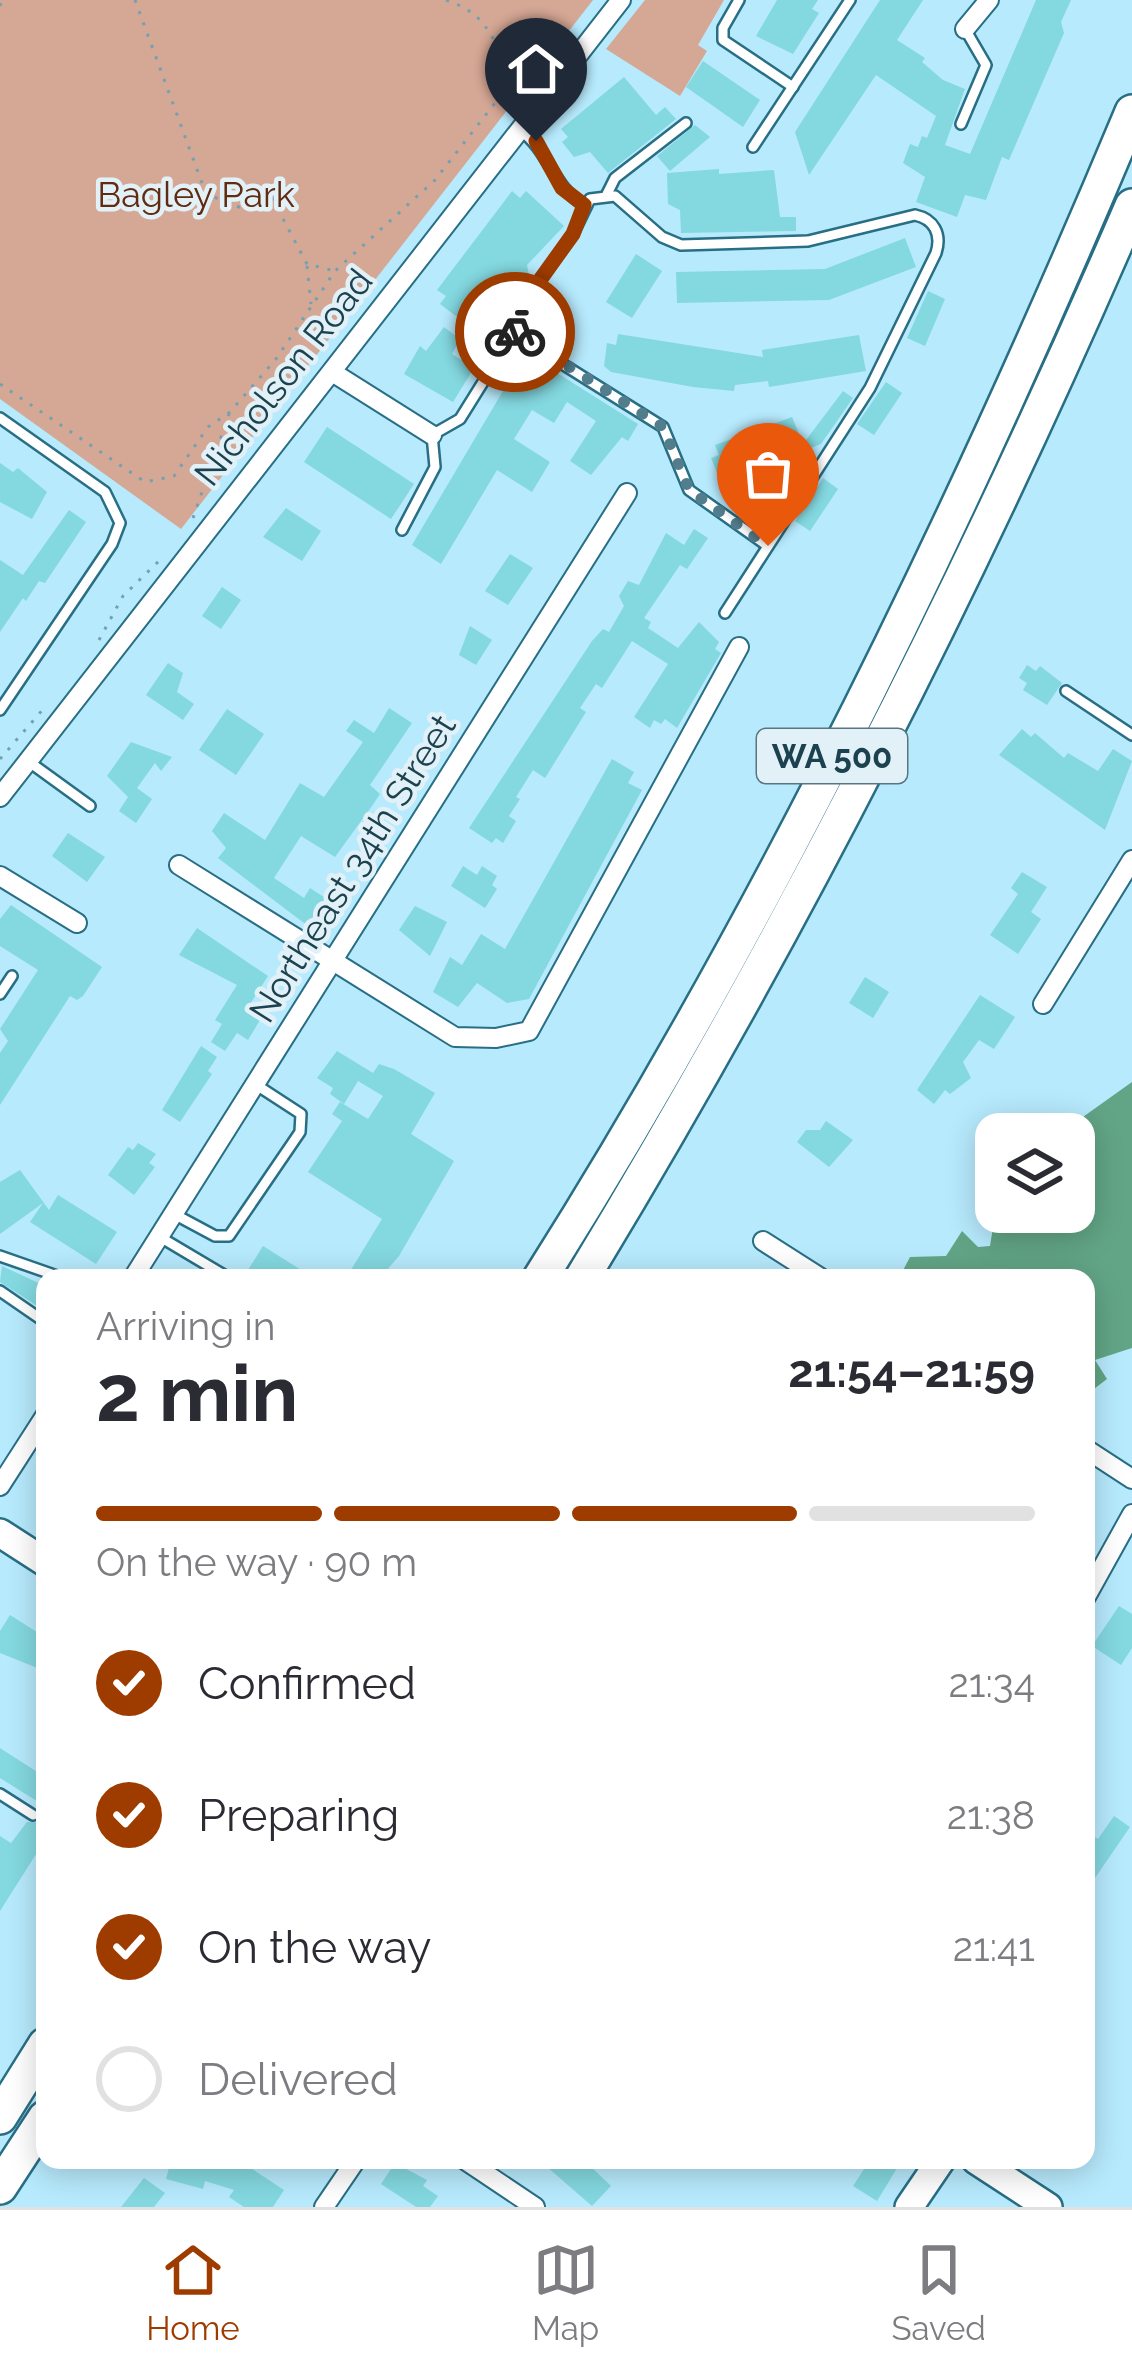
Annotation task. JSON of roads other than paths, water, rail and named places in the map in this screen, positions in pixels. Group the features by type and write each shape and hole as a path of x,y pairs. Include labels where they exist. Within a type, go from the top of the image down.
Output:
{"highway":[{"name":"WA 500","path":"545,1269 714,977 852,720 964,492 1132,112"},
{"name":"WA 500","path":"588,1269 758,974 867,770 1011,476 1132,206"},
{"path":"0,2117 36,2059"},
{"path":"0,2187 36,2132"}],"street":[{"name":"Nicholson Road","path":"0,797 621,0"},
{"path":"964,29 988,0"},
{"path":"332,372 432,435"},
{"name":"Northeast 34th Street","path":"140,1269 627,493"},
{"path":"179,865 331,964 455,1037 496,1038 529,1031 739,646"},
{"path":"1043,1004 1131,864"},
{"path":"0,876 77,923"},
{"path":"763,1241 806,1269"},
{"path":"0,1486 36,1430"},
{"path":"1095,1455 1132,1479"},
{"path":"1095,1581 1132,1514"},
{"path":"0,1533 36,1556"},
{"path":"324,2207 350,2169"},
{"path":"478,2169 535,2207"},
{"path":"909,2207 935,2169"},
{"path":"990,2169 1048,2207"}],"lane":[{"path":"739,0 723,28 724,40 794,87"},
{"path":"753,148 850,0"},
{"path":"961,124 986,65 964,29"},
{"path":"686,123 615,178 607,194 584,205 573,234 514,316 516,334 663,427 689,490 768,546"},
{"path":"520,130 548,157 562,188 584,205"},
{"path":"607,194 681,245 808,241 915,215 936,228 936,253 895,344 724,613"},
{"path":"402,530 435,467 432,435 460,419 493,367"},
{"path":"0,418 105,492 120,523 112,544 0,710"},
{"path":"1066,691 1132,735"},
{"path":"28,761 90,806"},
{"path":"0,994 12,976"},
{"path":"174,1214 214,1236 229,1236 300,1132 301,1114 255,1084"},
{"path":"160,1237 214,1269"},
{"path":"0,1256 10,1255 42,1269"},
{"path":"0,1291 36,1316"},
{"path":"0,1793 33,1815"}],"park label":[{"name":"Bagley Park","path":"196,194"}]}
